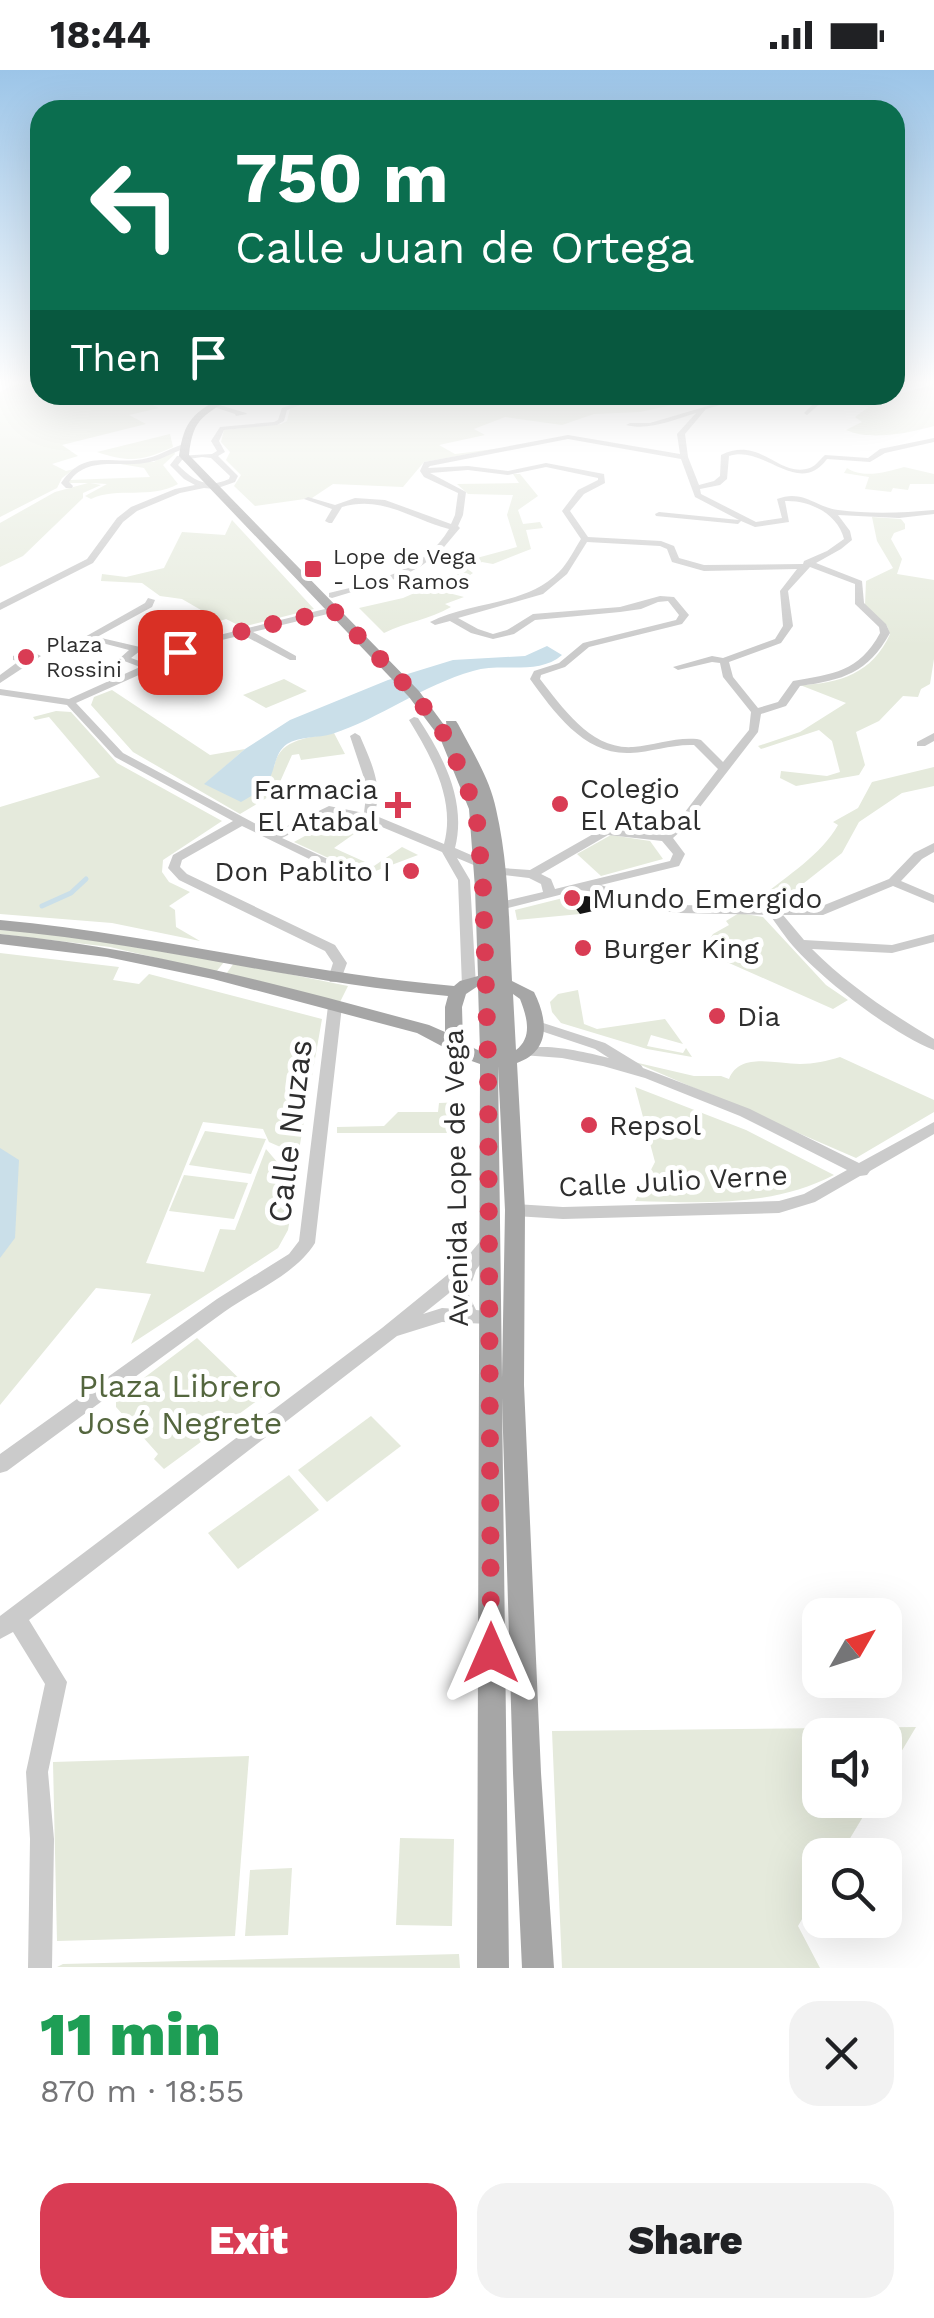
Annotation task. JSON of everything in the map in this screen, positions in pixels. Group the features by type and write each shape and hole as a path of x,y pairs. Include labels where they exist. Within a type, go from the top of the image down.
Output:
{"main road":[{"name":"Avenida Lope de Vega","path":"200,470 459,736 489,808 479,984 497,1060 515,1210 491,1317 493,1968"},
{"name":"Avenida Lope de Vega","path":"212,486 332,595 403,675"},
{"name":"Avenida Lope de Vega","path":"479,984 500,906 487,870"},
{"path":"0,926 115,935 335,979 479,984 528,996 537,1025 527,1052 497,1060 464,1052 423,1028 335,1006 131,956 53,942 0,938"},
{"path":"454,1043 453,1004 479,984"},
{"name":"Avenida Lope de Vega","path":"497,1060 488,1242 491,1317 538,1968"}],"street":[{"path":"69,486 65,483 68,476 77,470"},
{"path":"143,470 146,473"},
{"path":"178,470 189,481 212,486"},
{"path":"0,607 90,561 120,520 150,500 212,486 234,476 227,470"},
{"path":"424,471 445,470"},
{"path":"481,470 508,473 524,470"},
{"path":"569,470 602,476 602,481 581,492 566,511 585,538"},
{"path":"691,470 698,494 750,523"},
{"path":"696,488 718,483 724,470"},
{"path":"332,595 381,584 412,570 456,528 462,492 424,471"},
{"path":"178,491 189,481"},
{"path":"659,514 765,526 786,520 780,506 784,496 829,512 844,525 848,540 804,564 784,591 788,626 778,640 724,661 712,658 678,667"},
{"path":"308,499 336,508"},
{"path":"328,521 336,508 352,500 379,500 456,528"},
{"path":"708,517 730,512"},
{"path":"829,512 900,516 934,512"},
{"path":"585,538 661,544 671,548 674,560 695,567 804,564 859,582 860,604 883,626 885,634 871,656 850,673 827,681 797,684 782,704 756,712"},
{"path":"436,622 547,587 564,572 585,538"},
{"path":"450,618 486,635 504,636 516,633 533,617 568,618 595,610 632,608 658,597 671,599 684,615 679,622 586,645 562,666 537,673 535,679 556,706 601,746 632,750 675,741 697,742 724,769"},
{"path":"150,667 124,658 137,649 88,638 149,605 151,600"},
{"path":"0,692 70,702 210,640 333,610"},
{"path":"243,631 294,658"},
{"path":"0,680 27,660"},
{"path":"666,838 754,730 756,712 728,677 724,661"},
{"path":"70,702 118,755 240,822 350,874"},
{"path":"414,720 432,748 449,793 454,836 448,851"},
{"path":"355,736 373,786 375,802 368,817"},
{"path":"921,744 934,736"},
{"path":"272,838 329,809 368,817 487,870 534,873 547,882 550,893"},
{"path":"240,822 176,858 174,868 183,877 330,948 340,963 335,979"},
{"path":"500,906 675,863 680,854 666,838 606,831 534,873"},
{"path":"581,887 623,895 646,905 680,909 819,912 893,882 918,856 934,847"},
{"name":"Avenida Lope de Vega","path":"448,851 464,880 479,984"},
{"path":"464,880 487,870"},
{"path":"620,877 612,882 623,895"},
{"path":"893,882 934,899"},
{"path":"774,912 798,944 841,986 934,1045"},
{"path":"798,944 892,950 934,938"},
{"name":"Calle Nuzas","path":"0,1465 223,1304 295,1258 307,1243 335,1006"},
{"path":"537,1025 600,1046 644,1074"},
{"path":"527,1052 550,1050 644,1074 762,1121 862,1171"},
{"name":"Calle Julio Verne","path":"515,1210 563,1213 779,1206 809,1198 862,1171 934,1127"},
{"path":"40,1968 42,1839 37,1772 56,1682 8,1623 388,1332 468,1268 488,1242"},
{"path":"468,1268 460,1292 491,1317"},
{"path":"388,1332 442,1315 491,1317"}],"green space":[{"path":"0,470 73,470 57,488 0,517"},
{"path":"145,470 167,470 178,484 156,491 112,493 91,499 85,496 107,484 90,483 101,485 83,493 83,498 23,556 0,567 0,523 55,492 88,483 68,483 69,480 150,477"},
{"path":"236,470 418,470 403,487 333,484 312,498 255,506 234,486 241,475"},
{"path":"846,470 915,470 934,474 934,484 910,484 908,490 893,488 891,492 865,489 869,477 844,473"},
{"path":"513,474 520,474 538,496 518,510 523,524 540,522 543,528 526,530 531,549 493,564 482,562 466,568 473,573 445,592 464,597 445,604 451,607 443,611 384,633 359,608 403,598 463,572 462,562 517,547 507,515 513,495 468,494 457,484 519,483"},
{"path":"872,517 901,519 905,524 905,529 894,533 891,539 902,559 897,574 934,580 934,659 930,684 921,689 918,697 903,696 879,721 856,732 865,765 859,775 796,786 780,778 781,771 827,776 840,772 832,741 819,730 761,749 758,746 800,732 846,703 800,685 853,674 874,658 890,634 865,605 866,581 893,568 877,541"},
{"path":"232,520 314,609 242,627 226,619 220,621 182,599 160,596 142,583 101,581 102,574 126,577 164,568 182,532 225,535"},
{"path":"284,679 307,691 266,708 243,695"},
{"path":"112,690 210,755 245,749 205,784 274,767 282,750 305,738 334,733 345,754 301,760 299,754 292,755 275,793 240,814 133,752 91,705 94,697"},
{"path":"71,712 117,763 222,821 163,860 162,872 169,882 190,892 169,906 175,910 176,927 200,941 112,923 0,914 0,807 100,777 49,717 33,717"},
{"path":"934,767 934,786 902,793 859,822 842,853 780,902 761,897 822,846 838,825 833,822 858,808 872,782"},
{"path":"323,826 361,829 334,848 374,866 402,847 418,855 365,875 294,842"},
{"path":"611,835 650,841 663,859 601,876 577,854"},
{"path":"567,897 580,914 517,920 515,910"},
{"path":"739,913 763,917 826,985 848,1000 833,1009 702,951 713,934 729,925 726,921"},
{"path":"0,930 52,933 224,962 216,972 110,947 0,934"},
{"path":"0,953 119,967 113,980 139,984 149,974 322,1019 299,1150 269,1142 263,1129 203,1122 146,1263 204,1272 220,1229 235,1230 266,1149 296,1184 288,1230 278,1248 131,1344 151,1294 96,1288 0,1405"},
{"path":"234,963 348,986 340,1002 226,974"},
{"path":"578,990 584,1024 597,1029 665,1019 683,1044 651,1035 647,1046 683,1053 686,1048 692,1057 647,1049 561,1023 550,1002 558,994"},
{"path":"840,1057 934,1100 934,1112 856,1158 634,1062 694,1076 729,1079 749,1062 805,1064"},
{"path":"635,1087 746,1130 834,1175 762,1198 635,1201 655,1162"},
{"path":"465,1102 465,1133 337,1133 337,1127 384,1126 398,1112 438,1112 439,1103"},
{"path":"205,1131 266,1139 251,1174 189,1165"},
{"path":"184,1175 248,1183 234,1219 169,1211"},
{"name":"Plaza Librero José Negrete","path":"197,1338 247,1386 253,1381 265,1395 164,1469 154,1459 158,1454 116,1407 116,1399"},
{"path":"371,1416 401,1446 327,1502 298,1470"},
{"path":"289,1475 319,1510 238,1569 208,1533"},
{"path":"902,1727 916,1727 902,1750"},
{"path":"802,1728 802,1818 862,1818 850,1838 802,1838 802,1919 798,1926 820,1968 562,1968 552,1731"},
{"path":"249,1756 235,1936 57,1941 53,1762"},
{"path":"400,1838 454,1839 452,1926 396,1925"},
{"path":"292,1868 288,1935 245,1936 250,1870"},
{"path":"459,1954 460,1968 57,1967 63,1964"}],"water":[{"path":"547,646 562,655 531,667 473,671 332,734 292,741 279,753 264,787 241,802 204,784 245,749 290,720 388,680 453,660 525,656"},
{"path":"0,1148 19,1160 15,1238 0,1258"}],"building":[{"path":"586,896 604,899 611,907 580,914 569,900"}],"waterway":[{"path":"42,906 71,893 86,879"}],"place":[{"name":"Lope de Vega - Los Ramos","path":"313,569"},
{"name":"Plaza Rossini","path":"26,657"},
{"name":"Colegio El Atabal","path":"560,804"},
{"name":"Farmacia El Atabal","path":"398,805"},
{"name":"Don Pablito I","path":"411,871"},
{"name":"Mundo Emergido","path":"572,898"},
{"name":"Burger King","path":"583,948"},
{"name":"Dia","path":"717,1016"},
{"name":"Repsol","path":"589,1125"}],"route":[{"path":"180,652 210,640 333,610 414,694 447,738 476,810 483,888 488,1060 491,1653"}]}
